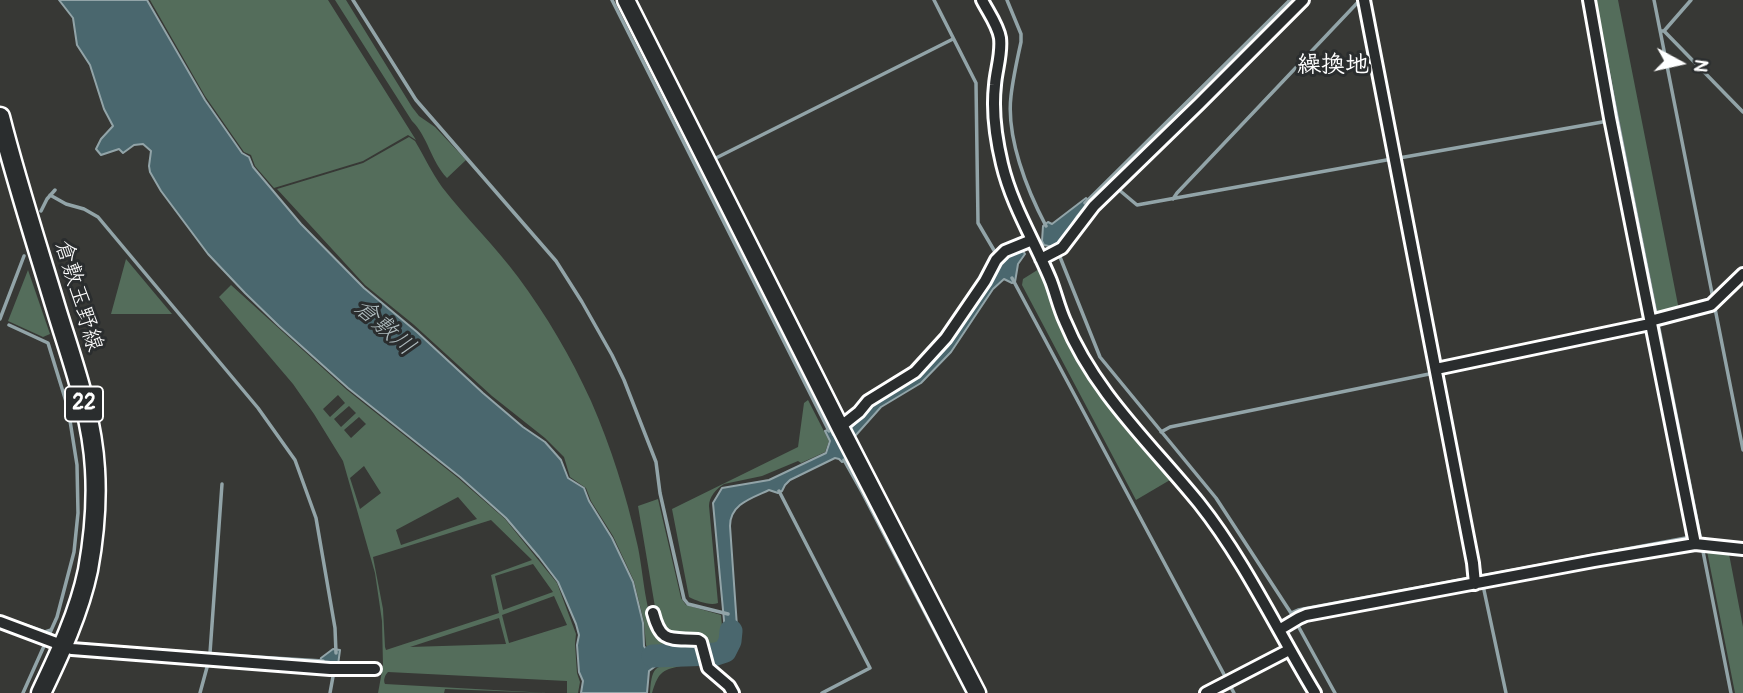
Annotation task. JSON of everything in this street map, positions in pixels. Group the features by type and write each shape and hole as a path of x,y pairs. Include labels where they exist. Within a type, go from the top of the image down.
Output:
{"main road":[{"name":"倉敷玉野線","path":"1,124 89,423 95,469 95,515 88,570 77,611 53,641 41,693"}],"street":[{"path":"626,0 977,693"},
{"path":"982,0 1000,37 994,95 997,134 1010,193 1087,367 1200,505 1244,571 1315,693"},
{"path":"1041,259 1058,251 1094,205 1303,0"},
{"path":"1364,0 1477,580"},
{"path":"1589,0 1697,541"},
{"path":"844,433 868,401 909,376 941,345 998,258 1005,251 1032,240"},
{"path":"1438,370 1653,321 1714,303 1743,274"},
{"path":"1279,630 1295,620 1477,580 1697,541 1743,549"},
{"path":"653,613 659,632 664,636 701,642 708,668 729,686 733,693"},
{"path":"0,622 72,649 335,669 375,669"},
{"path":"1206,693 1289,650"}],"green space":[{"path":"150,0 328,0 416,140 408,135 363,161 274,188 255,166 251,155 244,152 205,96"},
{"path":"335,0 346,0 412,107 466,160 447,178 422,134"},
{"path":"1596,0 1618,0 1679,310 1658,315"},
{"path":"409,137 415,141 442,187 518,277 567,353 591,401 617,471 633,525 655,630 661,640 686,645 685,650 679,647 648,649 634,581 586,488 570,477 564,457 365,285 277,189 363,163"},
{"path":"126,259 172,314 111,314"},
{"path":"1039,269 1049,288 1066,337 1091,381 1170,480 1136,500 1022,285 1023,279"},
{"path":"28,270 50,334 43,337 8,321"},
{"path":"231,285 347,390 505,519 557,583 576,634 577,673 580,682 578,693 567,693 567,681 388,672 385,684 548,693 445,689 444,693 378,693 383,666 382,621 375,573 343,461 293,384 219,297","holes":["338,395 345,403 330,417 323,409","349,406 356,413 341,427 334,419","359,417 366,424 351,438 344,430","364,466 381,493 360,509 350,478","458,497 477,519 401,545 396,530","491,520 532,560 491,575 499,613 386,650 383,609 373,557","533,564 553,592 503,610 495,576","554,596 567,625 509,643 502,615","499,618 506,644 410,647"]},
{"path":"808,400 829,441 825,452 762,476 724,484 716,491 709,506 718,603 707,603 689,597 672,509 798,447 804,403"},
{"path":"658,499 681,598 686,605 721,615 722,637 716,648 707,649 665,632 656,613 638,506"},
{"path":"1707,551 1729,554 1743,627 1743,693 1735,693"},
{"path":"685,661 685,665 663,672 650,693 652,676 658,668"}],"water":[{"name":"倉敷川","path":"59,0 147,0 205,100 242,153 249,157 253,167 301,224 364,288 483,393 545,442 561,460 568,478 584,488 633,582 643,623 644,646 647,651 679,649 684,652 685,659 657,665 649,671 647,693 581,693 583,681 579,672 579,635 558,582 506,518 460,477 348,388 245,293 208,254 161,191 150,172 151,151 143,144 134,145 123,153 119,149 101,155 96,149 113,126 104,109 90,65 77,45 73,18"},
{"path":"1086,198 1089,201 1060,243 1053,247 1044,245 1043,226 1048,222 1052,224"},
{"path":"1023,251 1025,254 1018,264 1015,282 1004,279 993,289 951,352 921,383 881,407 856,435 841,445 847,460 842,462 835,458 790,480 778,493 769,490 749,499 734,512 730,526 738,641 729,656 718,658 716,652 724,641 725,631 713,503 722,488 769,480 826,453 830,441 825,431 830,429 835,435 851,428 874,402 917,376 945,347 991,281 1001,261 1011,254"},
{"path":"333,649 340,650 338,665 320,663 321,658"}],"waterway":[{"path":"353,0 416,100 556,261 582,302 624,380 656,462 660,493 684,599 688,604 728,614"},
{"path":"612,0 829,431"},
{"path":"934,0 976,83 978,223 998,257"},
{"path":"1007,0 1021,34 1011,96 1012,129 1025,180 1046,226"},
{"path":"1085,203 1290,0"},
{"path":"1173,199 1360,0"},
{"path":"1654,0 1743,450"},
{"path":"1664,31 1691,0"},
{"path":"1597,15 1731,693"},
{"path":"1373,19 1419,255"},
{"path":"1661,31 1664,31 1743,112"},
{"path":"714,159 953,39"},
{"path":"1399,158 1608,121"},
{"path":"1118,189 1137,205 1392,159"},
{"path":"41,211 55,190"},
{"path":"50,195 98,217 258,408 295,460 316,518 335,628 336,653"},
{"path":"1058,252 1100,357 1216,498 1291,613 1335,693"},
{"path":"0,319 24,256"},
{"path":"1012,278 1234,693"},
{"path":"9,325 48,343 68,408 77,465 78,513 74,552 57,617 23,693"},
{"path":"1161,432 1170,427 1434,373"},
{"path":"844,460 967,693"},
{"path":"210,653 222,484"},
{"path":"779,491 870,668 822,693"},
{"path":"1482,576 1691,537"},
{"path":"1478,562 1506,693"},
{"path":"1291,613 1471,578"},
{"path":"10,620 45,632 51,630"},
{"path":"653,656 716,654 725,651 731,631"},
{"path":"81,644 323,661"},
{"path":"200,693 209,660"},
{"path":"330,693 334,671"}],"district":[{"name":"繰換地","path":"1333,66"}]}
